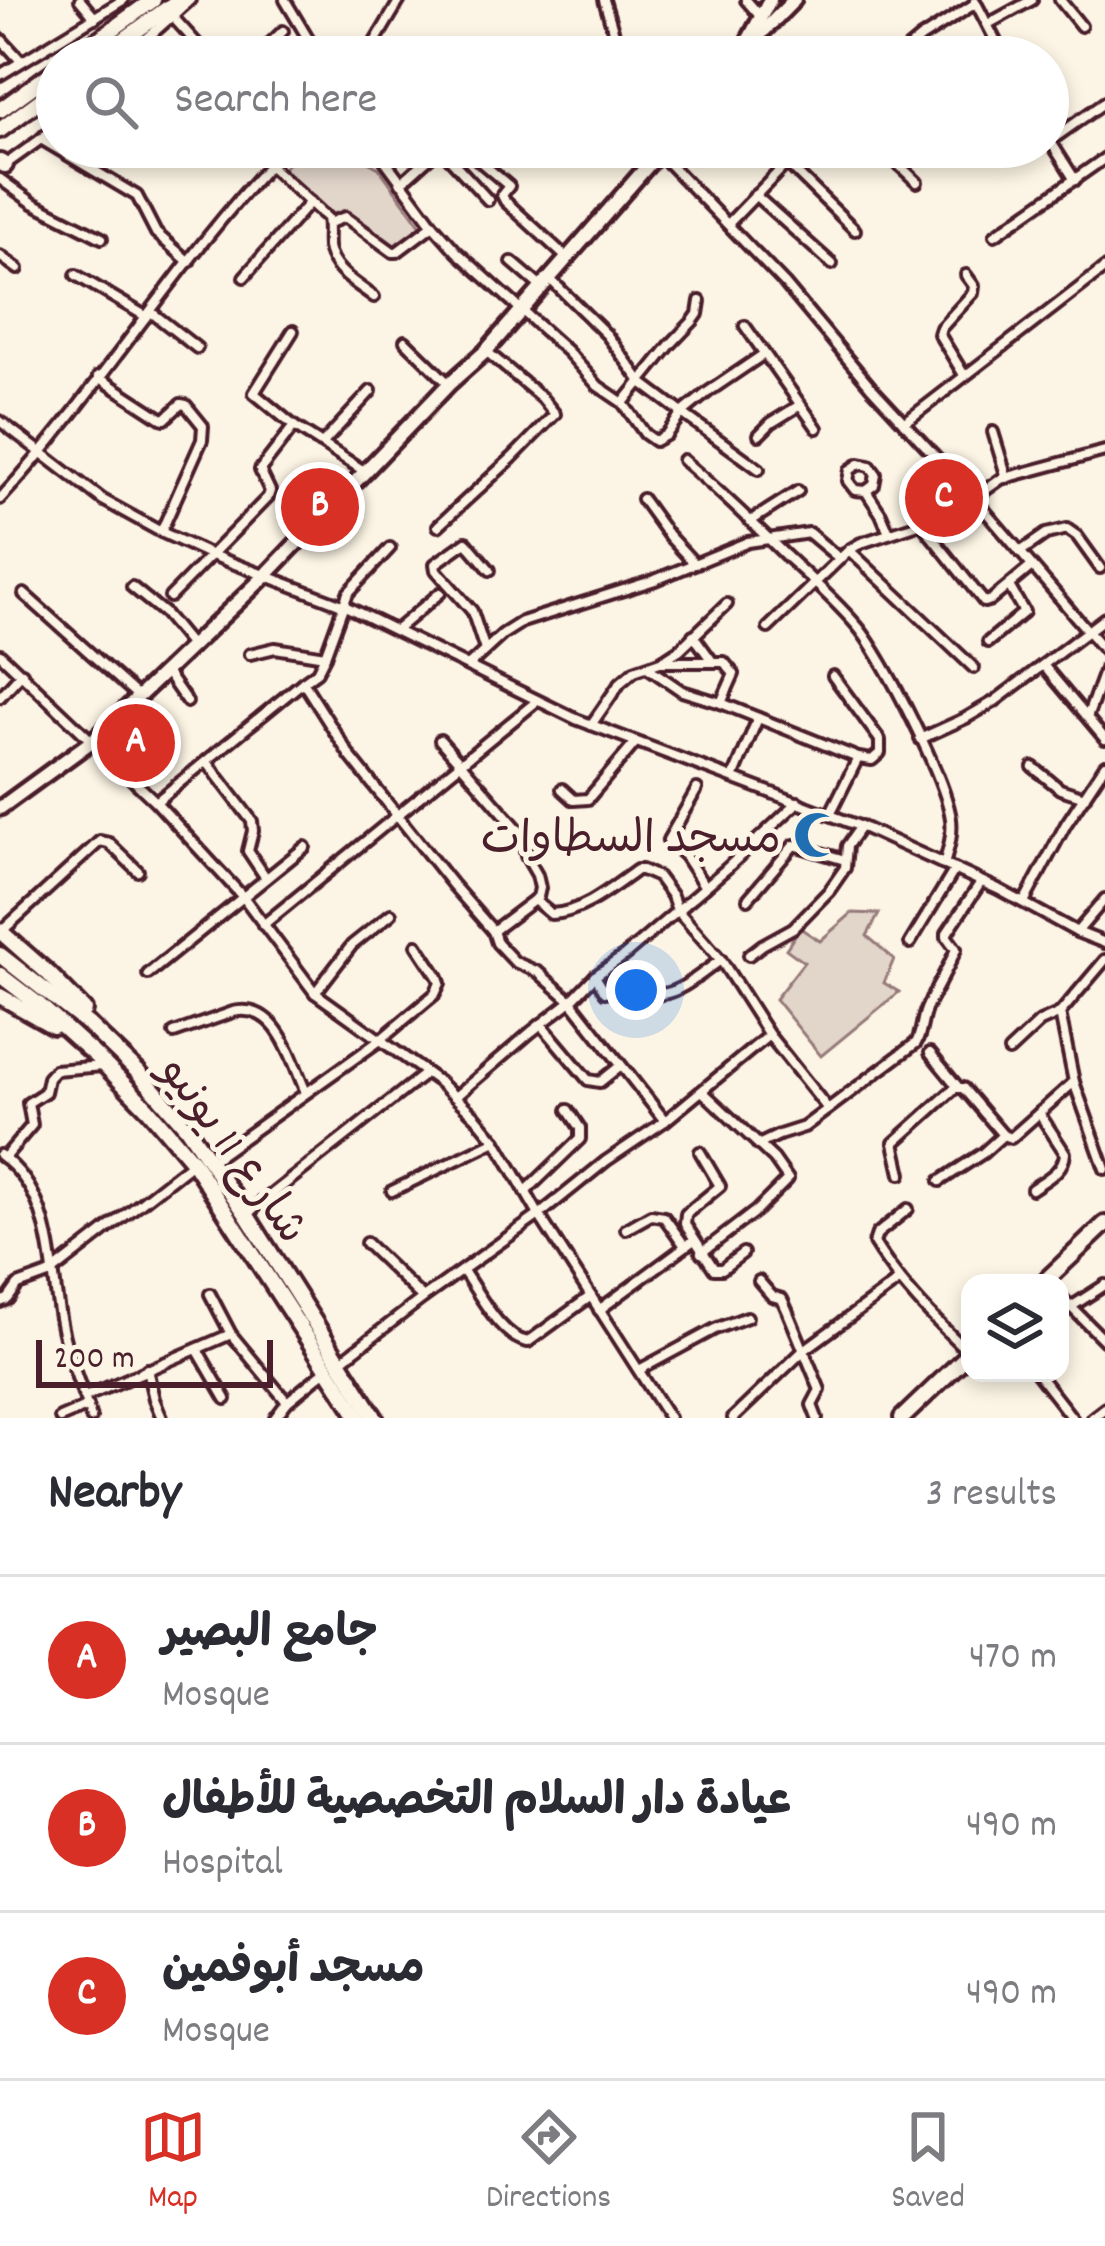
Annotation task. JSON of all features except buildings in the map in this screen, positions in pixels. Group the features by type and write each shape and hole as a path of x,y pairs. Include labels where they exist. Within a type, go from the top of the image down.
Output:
{"main road":[{"path":"103,36 153,0"},
{"path":"129,36 178,0"},
{"path":"750,36 761,17 782,2"},
{"path":"755,36 782,2"},
{"path":"0,133 36,91"},
{"path":"0,109 36,96"},
{"path":"0,808 92,740 265,576 486,351 643,168"},
{"path":"1,931 75,999 113,1047"},
{"name":"شارع 11 يونيو","path":"0,955 68,1006 172,1110 246,1214 334,1366 358,1418"},
{"name":"شارع 11 يونيو","path":"0,975 102,1062 193,1162 375,1418"},
{"path":"0,996 52,1025 102,1062"},
{"path":"1052,1274 1105,1224"},
{"path":"1064,1274 1105,1234"},
{"path":"902,1418 961,1362"},
{"path":"914,1418 961,1373"}],"street":[{"path":"80,0 95,18"},
{"path":"65,36 123,0"},
{"path":"150,36 190,0"},
{"path":"285,0 307,36"},
{"path":"379,36 400,0"},
{"path":"604,0 615,36"},
{"path":"746,0 761,17"},
{"path":"988,24 1032,0"},
{"path":"1060,0 1081,26"},
{"path":"924,36 975,2 994,36"},
{"path":"172,16 190,36"},
{"path":"279,36 284,31"},
{"path":"0,38 21,62"},
{"path":"0,75 36,53"},
{"path":"1069,126 1105,103"},
{"path":"36,142 1,169 33,203 102,238"},
{"path":"995,235 1105,158"},
{"path":"89,168 136,196 156,233 189,262"},
{"path":"0,499 42,454 267,168"},
{"path":"272,168 329,223 329,252 335,266 374,297"},
{"path":"390,168 457,252 568,352 655,441 708,392 764,354"},
{"path":"401,183 418,168"},
{"path":"459,168 488,200"},
{"path":"488,168 509,186 502,195 505,201 567,258"},
{"path":"675,168 785,284 1105,651"},
{"path":"728,224 782,168"},
{"path":"792,168 855,230"},
{"path":"902,168 916,182"},
{"path":"1067,168 1075,180"},
{"path":"755,195 832,264"},
{"path":"244,277 310,202"},
{"path":"329,223 345,217 393,252 433,225"},
{"path":"0,256 18,269"},
{"path":"512,262 607,335 642,383 759,469"},
{"path":"904,423 1105,268"},
{"path":"76,275 149,314 197,348"},
{"path":"964,375 940,332 974,293 966,275"},
{"path":"622,404 698,314 700,301"},
{"path":"745,326 817,428"},
{"path":"293,331 254,393 294,426 365,471"},
{"path":"405,341 449,384"},
{"path":"438,526 555,414 486,351"},
{"path":"98,377 161,418 186,405 203,426 202,440 161,532"},
{"path":"323,443 370,391"},
{"path":"759,435 800,405"},
{"path":"0,421 103,500 161,532 345,606 591,725 862,826 1105,943"},
{"path":"170,597 268,497 270,490 260,470 294,426"},
{"path":"993,432 1007,478"},
{"path":"768,628 849,550 955,512 1007,478 1105,451"},
{"path":"683,460 770,539 871,646 949,806 952,825 944,865"},
{"path":"751,521 798,491"},
{"path":"866,491 889,533"},
{"path":"642,499 694,563"},
{"path":"921,523 984,602 1032,566"},
{"path":"1019,552 1046,533 1066,529 1077,536 1100,568"},
{"path":"468,666 522,622 655,580 748,542 809,533 840,559"},
{"path":"485,651 472,610 434,564 466,542 490,570"},
{"path":"156,802 317,672 348,593 390,548"},
{"path":"849,550 974,668"},
{"path":"988,642 1024,613 1009,586"},
{"path":"132,587 164,613 192,647"},
{"path":"396,630 440,593"},
{"path":"24,594 139,697"},
{"path":"591,725 626,677 672,656 727,604"},
{"path":"920,739 995,700 1105,618"},
{"path":"694,634 713,663"},
{"path":"250,654 275,648 325,656"},
{"path":"0,654 156,802 244,898 315,993 426,1073 496,1141 667,1417"},
{"path":"660,662 724,662 734,671 721,703"},
{"path":"1043,664 1105,739"},
{"path":"647,667 682,691 858,758 876,758 882,744 833,676"},
{"path":"1087,716 1105,669"},
{"path":"166,672 187,702"},
{"path":"0,697 22,673"},
{"path":"302,682 350,756 493,931 497,943 515,962 538,972 572,1001 665,1121"},
{"path":"263,925 537,701"},
{"path":"733,778 758,718"},
{"path":"440,740 522,834 540,888 538,897 493,931"},
{"path":"562,789 574,800 588,800 636,742"},
{"path":"830,814 858,758"},
{"path":"207,762 252,820 248,851 266,878"},
{"path":"1024,902 1105,765"},
{"path":"1033,766 1060,789 1085,797"},
{"path":"697,789 668,839 706,887"},
{"path":"455,1097 706,887 798,802"},
{"path":"749,955 801,922 845,868 847,846 862,826"},
{"path":"1,931 100,842 109,843 138,871"},
{"path":"748,899 794,845 845,860"},
{"path":"148,974 305,847"},
{"path":"534,900 551,914 561,914 642,869 658,877 677,910 721,960 769,1035 828,1109"},
{"path":"910,943 955,869"},
{"path":"758,1145 800,1130 920,1037 921,1021 956,950 947,933 981,882"},
{"path":"1077,932 1105,899"},
{"path":"315,993 352,944 391,914"},
{"path":"211,1161 379,1042 439,988 438,977 417,945"},
{"path":"595,976 605,992 618,988 657,995 670,993 721,960"},
{"path":"1009,1051 1040,1022 1060,1013 1105,960"},
{"path":"175,1033 242,1009 258,1011 276,1028 306,1092"},
{"path":"1060,1013 1073,1082 1105,1169"},
{"path":"541,1024 588,1080 600,1082 620,1066"},
{"path":"275,1418 287,1402 665,1121 769,1035"},
{"path":"930,1052 1003,1135 1011,1138 1073,1082"},
{"path":"91,1418 65,1340 41,1211 29,1186 2,1157 32,1125 28,1103 45,1092 55,1070 102,1062"},
{"path":"246,1214 426,1073"},
{"path":"901,1174 893,1146 896,1140 958,1087"},
{"path":"701,1252 788,1183 788,1177 703,1092"},
{"path":"525,1192 580,1139 580,1128 568,1110"},
{"path":"1032,1190 1059,1169 1065,1158 1039,1113"},
{"path":"940,1181 1003,1135"},
{"path":"392,1191 496,1141"},
{"path":"690,1243 684,1217 721,1186 700,1152"},
{"path":"0,1302 18,1285 51,1273 193,1162"},
{"path":"908,1209 877,1234 877,1248 934,1320 961,1345"},
{"path":"626,1229 651,1215 664,1217 718,1270 743,1253"},
{"path":"599,1310 690,1243"},
{"path":"366,1244 423,1298"},
{"path":"463,1271 505,1330 520,1341 528,1342 590,1296"},
{"path":"733,1418 803,1351 900,1280"},
{"path":"759,1281 772,1296 782,1299 820,1390 812,1405 817,1418"},
{"path":"1069,1308 1104,1287"},
{"path":"210,1294 231,1334 287,1402"},
{"path":"1069,1303 1105,1341"},
{"path":"639,1370 747,1317"},
{"path":"60,1418 147,1369 231,1334"},
{"path":"197,1349 226,1399"},
{"path":"147,1369 162,1418"},
{"path":"1044,1382 1072,1418"},
{"path":"1092,1418 1105,1408"}],"shaded area":[{"path":"284,168 379,168 421,226 389,249 346,215 331,216 280,172"},
{"path":"852,913 879,914 867,936 894,959 884,983 899,992 821,1056 775,999 804,962 786,949 800,928 820,941"}],"place":[{"name":"مسجد أبوفمين","path":"944,498"},
{"name":"عيادة دار السلام التخصصية للأطفال","path":"320,507"},
{"name":"جامع البصير","path":"136,743"},
{"name":"مسجد السطاوات","path":"817,835"}]}
